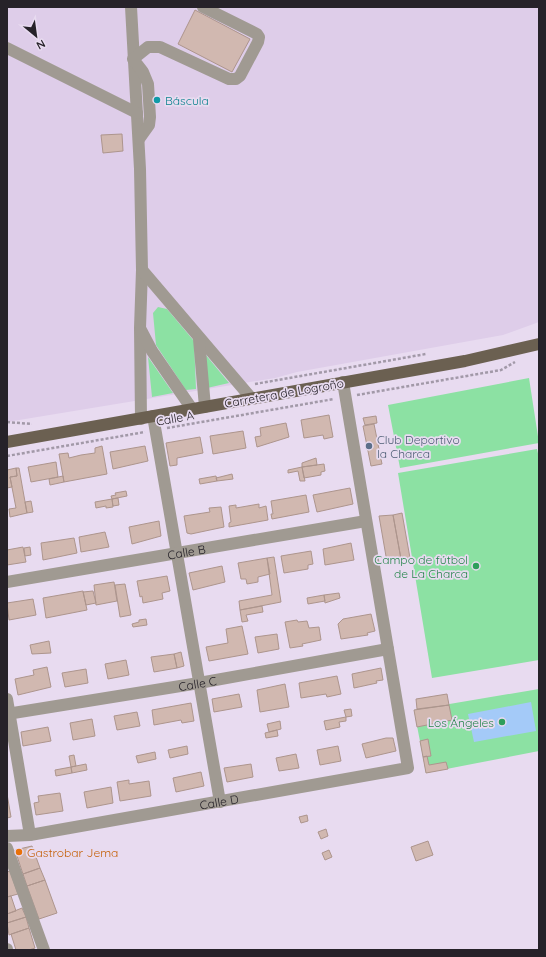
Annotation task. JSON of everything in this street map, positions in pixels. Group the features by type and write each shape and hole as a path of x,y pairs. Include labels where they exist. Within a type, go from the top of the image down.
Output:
{"main road":[{"name":"Carretera de Logroño","path":"7,442 27,437 147,418 465,361 539,344"},
{"name":"Carretera de Logroño","path":"7,433 27,437"}],"street":[{"path":"131,7 139,139 142,270 140,328 147,418 155,430 220,802"},
{"path":"133,59 148,47 160,47 229,79 236,79 240,76 259,37 257,34 203,7"},
{"path":"7,48 137,113"},
{"path":"133,59 143,72 148,84 149,125 139,139"},
{"path":"142,270 199,339 252,399"},
{"path":"140,328 152,351 192,410"},
{"path":"199,339 205,407"},
{"path":"343,382 388,649"},
{"name":"Calle B","path":"7,582 366,521"},
{"name":"Calle C","path":"8,714 199,683 388,649"},
{"name":"Calle D","path":"7,836 30,835 408,768 388,649"},
{"path":"7,699 8,714 30,835"},
{"path":"7,848 44,950"}],"path":[{"name":"Calle A","path":"7,456 501,370 517,362"}],"shaded area":[{"path":"7,7 539,7 539,322 503,335 297,372 275,378 7,422"}],"green space":[{"path":"158,307 167,309 194,341 196,389 186,390 156,345 153,313"},
{"path":"205,354 229,383 207,388"},
{"path":"148,357 173,393 152,397"},
{"path":"529,378 539,443 400,468 388,405"},
{"name":"Campo de fútbol de La Charca","path":"537,449 539,458 539,660 432,678 398,473"},
{"path":"539,689 539,751 426,773 414,710"}],"water":[{"name":"Los Ángeles","path":"531,702 536,731 474,742 468,714"}],"building":[{"path":"195,10 250,39 232,72 178,44"},
{"path":"122,134 123,151 103,153 101,135"},
{"path":"329,415 333,437 324,439 323,435 304,438 301,420"},
{"path":"376,416 377,423 365,425 363,418"},
{"path":"286,423 289,437 257,447 255,437 261,436 260,428"},
{"path":"374,424 382,464 371,466 363,426"},
{"path":"243,431 246,448 213,454 210,436"},
{"path":"200,437 203,453 177,458 177,465 170,466 166,443"},
{"path":"102,446 107,474 64,482 59,454 68,453 69,458 95,453 95,448"},
{"path":"145,446 148,461 113,469 110,452"},
{"path":"316,458 317,465 302,467 302,463"},
{"path":"56,462 58,477 31,482 28,467"},
{"path":"324,464 325,471 321,472 321,475 304,478 302,467"},
{"path":"302,467 305,481 300,481 298,471 288,473 288,470"},
{"path":"16,468 19,468 27,513 10,517 9,509 16,508 10,477 17,476"},
{"path":"16,468 17,476 10,477 12,487 7,488 7,470"},
{"path":"232,474 233,479 217,481 216,478"},
{"path":"63,476 64,482 50,485 49,479"},
{"path":"216,476 217,481 200,484 199,479"},
{"path":"350,488 353,504 317,512 313,495"},
{"path":"126,491 127,496 112,499 111,496 116,495 115,493"},
{"path":"306,495 309,512 272,519 271,514 273,514 271,501"},
{"path":"118,498 119,505 113,506 112,499"},
{"path":"112,499 113,507 106,508 106,506 96,508 95,502"},
{"path":"31,501 33,512 27,513 25,502"},
{"path":"259,504 259,508 266,506 268,520 229,527 229,523 231,522 229,506 236,505 236,508"},
{"path":"221,507 224,527 191,534 187,533 184,516 210,512 209,508"},
{"path":"402,513 410,558 401,559 393,515"},
{"path":"393,515 401,559 387,562 379,516"},
{"path":"159,521 161,536 132,544 129,527"},
{"path":"105,532 109,547 81,552 79,537"},
{"path":"74,538 77,553 43,560 41,543"},
{"path":"351,543 354,560 325,565 323,549"},
{"path":"23,547 26,562 7,565 7,550"},
{"path":"30,547 31,555 25,556 24,548"},
{"path":"311,551 313,564 308,565 308,569 284,573 281,556"},
{"path":"274,557 281,602 240,610 239,601 272,595 267,558"},
{"path":"267,558 270,574 258,577 258,582 247,584 246,579 241,579 238,563"},
{"path":"222,566 225,582 193,590 189,573"},
{"path":"167,576 170,591 162,593 163,599 143,603 142,596 140,597 137,581"},
{"path":"114,582 117,601 96,605 94,585"},
{"path":"125,584 131,615 120,617 115,585"},
{"path":"83,591 87,610 46,618 43,598"},
{"path":"93,591 96,603 86,605 83,592"},
{"path":"339,593 340,598 325,603 324,595"},
{"path":"324,595 325,601 308,604 307,598"},
{"path":"33,599 36,615 9,620 7,603"},
{"path":"262,606 263,612 246,615 248,621 242,622 240,610"},
{"path":"371,614 375,631 367,633 368,635 341,639 338,624 343,619"},
{"path":"146,619 147,625 133,627 132,624 139,622 139,620"},
{"path":"297,620 298,622 307,621 309,628 319,627 321,640 302,644 303,646 290,648 285,622"},
{"path":"242,626 248,654 209,661 206,647 228,643 226,629"},
{"path":"277,634 279,649 258,653 255,637"},
{"path":"49,641 51,653 32,654 30,645"},
{"path":"181,652 184,666 177,668 174,654"},
{"path":"174,654 177,668 154,672 151,657"},
{"path":"126,660 129,675 108,679 105,664"},
{"path":"47,667 51,687 18,695 15,679 34,675 33,670"},
{"path":"381,668 383,680 376,681 377,683 354,688 352,674"},
{"path":"86,669 88,683 65,687 62,673"},
{"path":"337,676 341,694 327,697 326,694 301,698 299,683"},
{"path":"285,684 289,707 260,712 257,690"},
{"path":"239,694 242,707 214,712 212,699"},
{"path":"447,694 449,705 417,709 416,699"},
{"path":"191,703 194,721 182,723 181,720 154,725 152,710"},
{"path":"449,705 452,720 417,727 414,710"},
{"path":"351,709 352,716 346,717 344,710"},
{"path":"137,712 140,726 117,730 114,716"},
{"path":"346,717 346,721 339,722 340,727 326,730 324,721"},
{"path":"92,719 95,736 73,740 70,723"},
{"path":"280,721 281,729 269,732 267,724"},
{"path":"48,727 51,741 23,746 21,732"},
{"path":"277,730 278,736 266,738 265,733"},
{"path":"386,738 393,738 396,751 366,758 362,744"},
{"path":"428,739 431,756 423,757 420,741"},
{"path":"187,746 188,754 170,758 168,750"},
{"path":"338,746 341,761 320,765 317,750"},
{"path":"155,752 156,759 138,763 136,756"},
{"path":"296,754 299,768 279,771 276,758"},
{"path":"74,755 76,766 71,767 69,756"},
{"path":"427,756 429,765 446,762 448,769 426,773 423,757"},
{"path":"86,764 87,770 72,773 71,767"},
{"path":"251,764 253,777 227,782 224,768"},
{"path":"71,767 72,773 56,776 55,770"},
{"path":"201,772 204,786 176,792 173,778"},
{"path":"129,780 129,784 149,781 151,796 120,801 117,782"},
{"path":"111,787 113,803 87,808 84,792"},
{"path":"60,793 63,811 36,815 34,803 39,802 38,796"},
{"path":"7,794 11,817 7,818"},
{"path":"307,815 308,821 301,823 299,817"},
{"path":"326,829 328,836 321,839 318,832"},
{"path":"428,841 433,855 416,861 411,847"},
{"path":"32,846 40,868 23,874 15,850"},
{"path":"329,850 332,857 325,860 322,853"},
{"path":"40,868 45,880 27,886 23,874"},
{"path":"10,871 18,894 7,897 7,872"},
{"path":"45,880 57,913 39,919 27,886"},
{"path":"11,896 16,911 7,914 7,897"},
{"path":"22,908 26,917 7,923 7,914"},
{"path":"26,917 29,928 9,935 7,923"},
{"path":"29,928 35,948 29,950 16,950 11,934"}],"place":[{"name":"Báscula","path":"157,100"},
{"name":"Club Deportivo la Charca","path":"369,446"},
{"name":"Campo de fútbol de La Charca","path":"476,566"},
{"name":"Los Ángeles","path":"502,722"},
{"name":"Gastrobar Jema","path":"19,852"}]}
